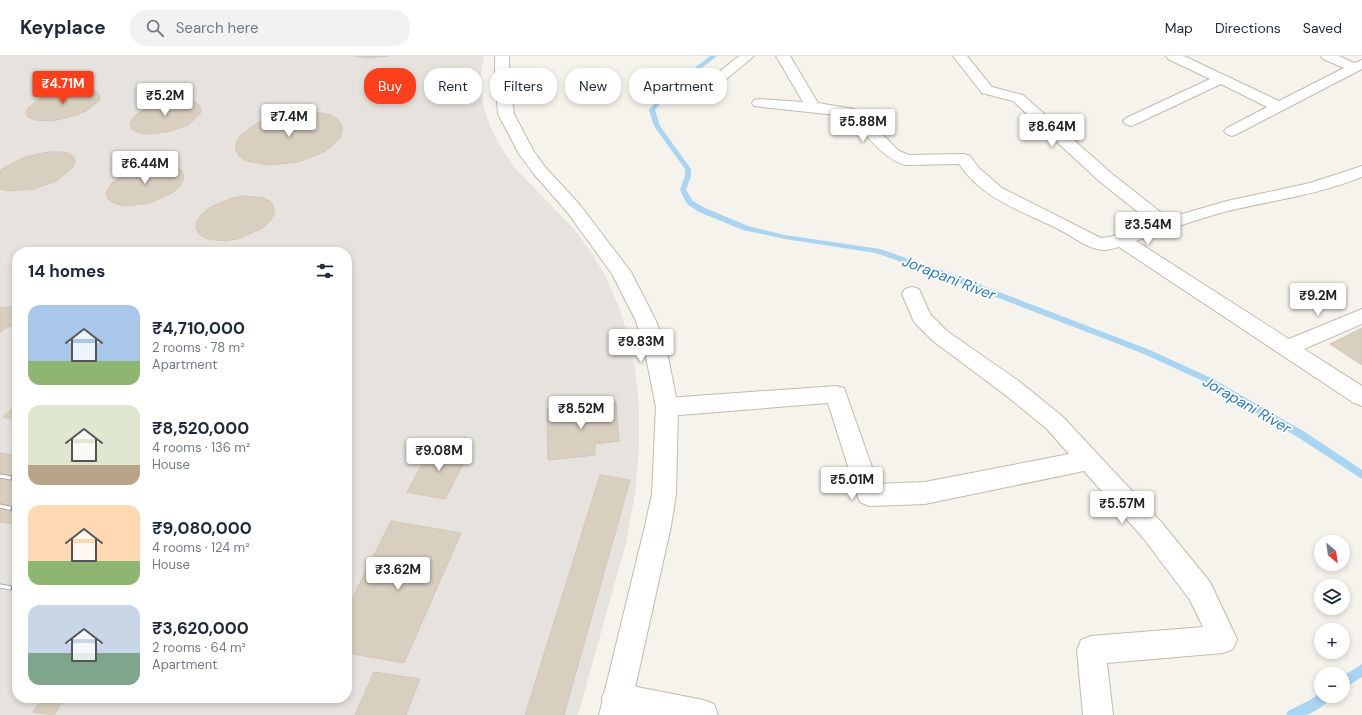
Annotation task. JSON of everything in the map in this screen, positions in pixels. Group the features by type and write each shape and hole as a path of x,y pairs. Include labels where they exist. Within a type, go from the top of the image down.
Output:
{"street":[{"path":"502,56 502,76 506,114 525,151 539,170 574,209 622,272 646,321 656,352 667,407 664,494 616,706 703,715"},
{"path":"727,71 746,56 752,56"},
{"path":"783,56 813,107"},
{"path":"960,56 987,90 1018,98 1105,177 1165,225"},
{"path":"1173,56 1279,107"},
{"path":"1328,56 1359,66"},
{"path":"1232,131 1359,66"},
{"path":"1131,121 1221,79"},
{"path":"759,103 813,107 849,112 858,118 898,158 916,160 964,159 983,181 1000,194 1025,208 1066,226 1096,242 1104,244 1112,244 1120,239 1235,205 1304,192 1345,179 1362,171"},
{"path":"1345,179 1362,188"},
{"path":"1120,239 1362,397"},
{"path":"912,294 921,317 940,336 1012,388 1054,422 1089,460 1153,532 1200,591 1223,639 1091,650 1098,715"},
{"path":"1287,348 1362,316"},
{"path":"667,407 836,394 869,494 925,493 1089,460"}],"shaded area":[{"path":"0,56 484,56 482,68 424,68 424,104 482,104 482,96 484,109 491,128 501,147 515,168 574,229 591,252 606,277 618,305 628,335 635,369 639,407 639,448 635,494 626,543 578,715 0,715"}],"building":[{"path":"354,56 389,56 367,58"},
{"path":"83,88 97,92 100,96 99,101 86,111 53,121 34,120 28,117 26,113 28,108 41,98 62,91"},
{"path":"176,101 194,102 199,105 201,109 200,114 188,125 167,132 145,134 132,129 130,124 132,119 137,114 154,105"},
{"path":"309,111 330,115 337,119 342,125 340,138 324,152 298,162 269,165 246,161 239,156 236,150 236,143 240,136 257,123 282,114"},
{"path":"49,152 68,153 74,157 75,162 73,167 58,180 34,189 9,191 0,189 0,171 3,168 25,157"},
{"path":"154,165 174,167 181,170 184,174 183,180 179,187 172,193 150,203 125,206 116,204 109,200 106,195 112,183 131,171"},
{"path":"244,196 264,198 271,202 274,208 274,214 263,228 240,238 227,241 205,238 199,234 196,228 197,221 209,208 232,198"},
{"path":"12,306 12,325 0,332 0,308"},
{"path":"1362,328 1362,365 1330,344"},
{"path":"616,402 619,441 595,444 595,455 548,460 547,409"},
{"path":"12,408 12,419 3,417"},
{"path":"433,444 470,451 445,499 407,492"},
{"path":"0,453 12,455 12,524 0,522"},
{"path":"600,475 630,480 564,715 525,715"},
{"path":"391,521 461,533 404,663 352,654 352,599"},
{"path":"374,672 420,679 406,715 355,715"},
{"path":"39,703 62,703 54,715 33,712"}],"waterway":[{"name":"Jorapani River","path":"714,56 667,92 652,110 657,126 688,169 688,176 683,190 690,202 702,210 746,228 785,237 877,251 952,277 1147,352 1208,380 1243,400 1302,435 1362,475"},
{"name":"Jorapani River","path":"1350,678 1362,670"},
{"name":"Jorapani River","path":"1292,715 1315,703"}],"railway":[{"path":"0,476 12,478"},
{"path":"0,506 12,509"},
{"path":"0,586 12,588"}]}
